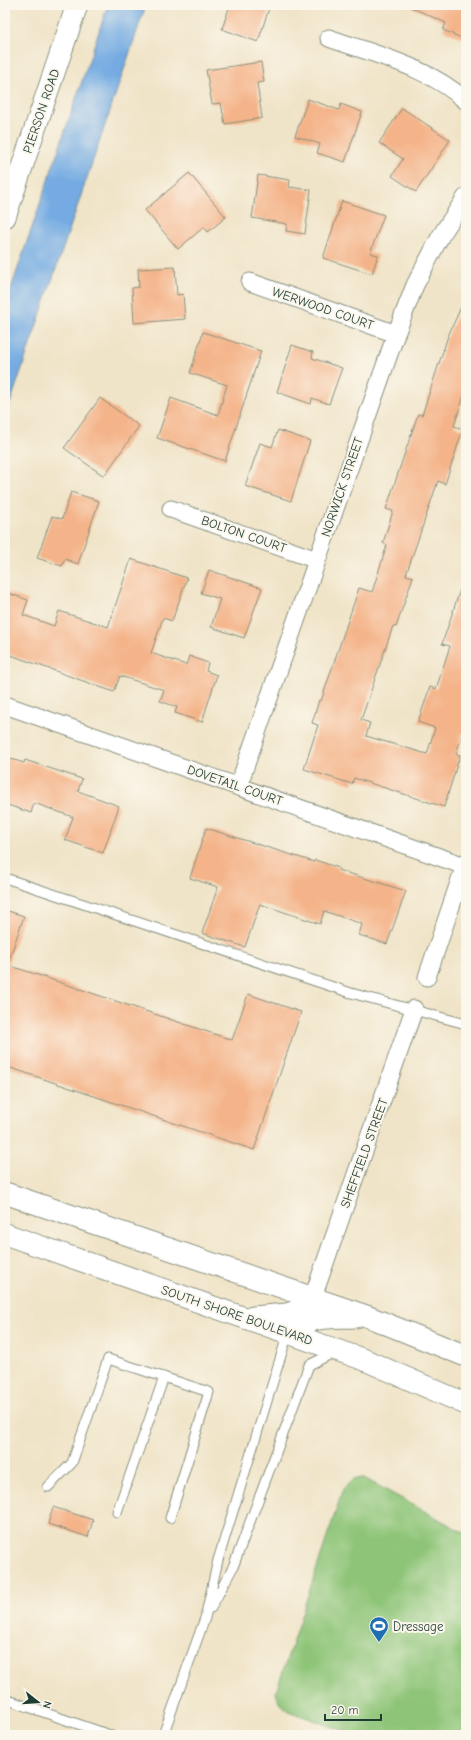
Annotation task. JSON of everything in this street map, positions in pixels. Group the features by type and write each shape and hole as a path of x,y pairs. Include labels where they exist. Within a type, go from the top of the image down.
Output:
{"street":[{"name":"PIERSON ROAD","path":"5,218 77,5"},
{"path":"329,38 406,65 435,80 466,101"},
{"name":"NORWICK STREET","path":"238,787 396,334 418,278 440,237 466,197"},
{"name":"WERWOOD COURT","path":"250,282 396,334"},
{"name":"BOLTON COURT","path":"171,509 317,560"},
{"name":"DOVETAIL COURT","path":"5,704 238,787 465,864"},
{"path":"427,977 465,864"},
{"name":"SHEFFIELD STREET","path":"313,1297 414,1009"},
{"path":"5,1193 313,1297 466,1356"},
{"name":"SOUTH SHORE BOULEVARD","path":"5,1234 339,1350 435,1389 466,1404"},
{"path":"244,1317 287,1314 299,1310 313,1297"},
{"path":"288,1333 302,1323 318,1319 368,1317"}],"lane":[{"path":"5,878 351,993 466,1024"},
{"path":"163,1735 205,1618 218,1560 288,1333"},
{"path":"205,1618 233,1567 309,1364 339,1350"},
{"path":"48,1487 72,1463 108,1359 210,1392 170,1518"},
{"path":"117,1512 164,1377"},
{"path":"5,1699 110,1735"}],"green space":[{"name":"Dressage","path":"364,1478 466,1534 466,1735 356,1735 288,1711 279,1703 276,1692 343,1489 353,1479"}],"water":[{"path":"108,5 146,5 5,418 5,306"}],"building":[{"path":"230,5 270,5 258,42 222,29"},
{"path":"406,5 466,5 466,40 443,30 446,23"},
{"path":"261,62 264,82 257,83 262,118 225,124 221,103 212,104 206,70"},
{"path":"308,99 339,110 341,104 362,112 345,162 317,153 320,144 295,136"},
{"path":"402,108 450,140 416,192 392,176 403,159 379,143"},
{"path":"189,173 226,217 208,232 204,227 178,249 145,210"},
{"path":"258,175 290,180 289,187 311,190 305,234 286,231 287,224 252,218"},
{"path":"342,201 384,215 370,253 378,255 372,274 323,258"},
{"path":"175,267 177,295 183,294 185,319 134,323 132,288 139,287 138,269"},
{"path":"466,296 466,390 454,426 463,429 445,484 438,481 406,575 413,577 396,627 393,626 361,720 370,723 366,736 427,754 435,728 418,722 430,687 436,689 450,646 442,644 463,581 466,581 466,724 456,754 460,755 444,807 354,778 352,784 304,769 318,725 312,723 319,700 321,701 359,588 372,592 387,545 383,543 393,511 386,509 418,414 422,415 448,336"},
{"path":"203,332 261,351 225,461 157,438 171,398 218,415 227,385 190,373"},
{"path":"292,345 313,352 312,358 342,368 329,404 312,398 311,404 277,392"},
{"path":"100,398 139,426 104,476 64,448"},
{"path":"278,430 310,441 291,501 245,486 260,443 272,447"},
{"path":"71,492 99,501 78,564 65,559 62,566 37,558 52,516 62,519"},
{"path":"131,559 187,578 172,621 163,618 151,653 186,665 189,656 208,663 206,671 217,675 202,722 175,713 177,707 160,701 164,690 120,676 114,692 5,653 5,592 28,600 23,615 54,626 59,611 108,627"},
{"path":"209,570 262,588 244,638 211,627 220,599 201,593"},
{"path":"5,757 24,763 25,760 82,779 78,791 119,806 103,853 65,840 73,817 34,803 31,813 5,804"},
{"path":"206,828 314,862 315,860 339,868 338,870 406,891 387,944 359,935 362,924 324,911 320,924 260,904 245,947 202,933 218,887 190,878"},
{"path":"5,910 24,916 8,963 5,963"},
{"path":"5,964 232,1040 248,994 301,1012 254,1150 5,1066"},
{"path":"53,1507 93,1520 88,1537 48,1524"}],"place":[{"name":"Dressage","path":"379,1643"}]}
